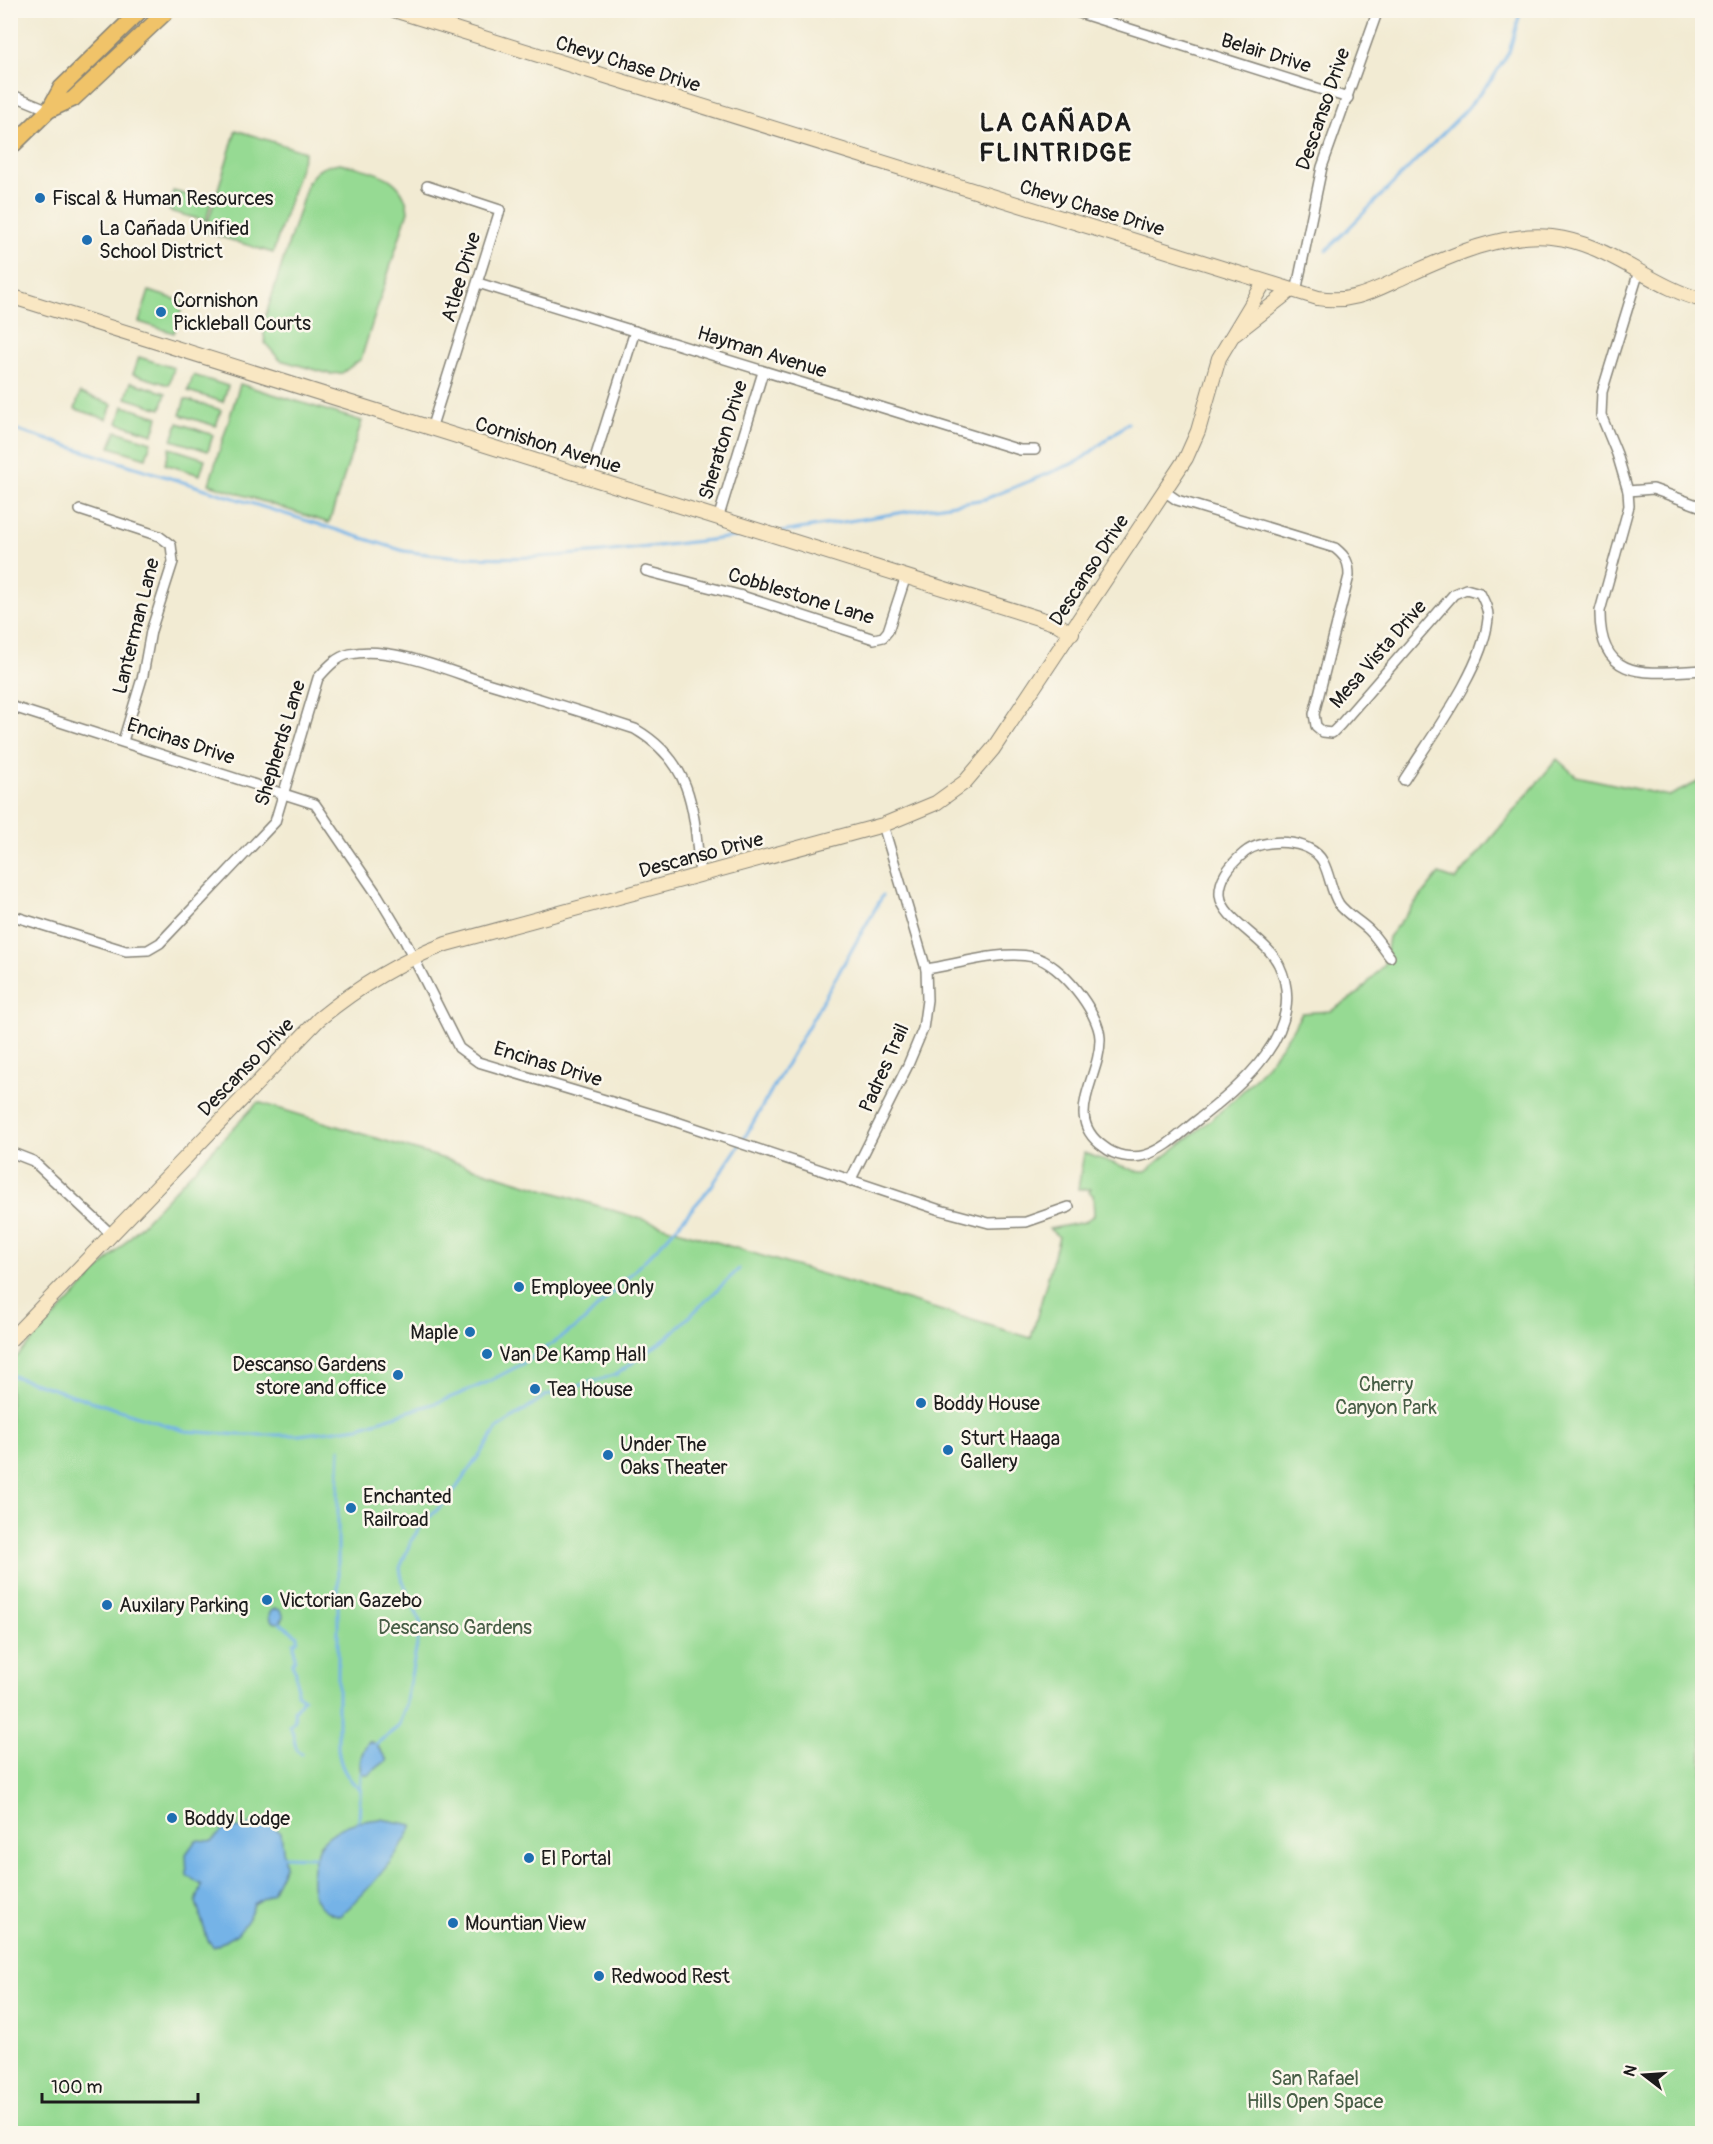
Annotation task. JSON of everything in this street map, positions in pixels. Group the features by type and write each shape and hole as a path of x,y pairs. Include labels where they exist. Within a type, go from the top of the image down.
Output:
{"main road":[{"path":"10,148 49,110 61,88 141,10"},
{"path":"49,110 73,99 168,10"}],"street":[{"name":"Chevy Chase Drive","path":"394,10 1293,292 1336,300 1362,297 1409,274 1485,245 1527,237 1553,237 1598,250 1702,300"},
{"name":"Belair Drive","path":"1070,10 1348,98"},
{"name":"Descanso Drive","path":"1293,292 1322,167 1378,10"},
{"path":"10,94 49,110"},
{"name":"Atlee Drive","path":"427,186 500,210 431,429"},
{"path":"1640,271 1602,392 1601,415 1617,454 1628,491 1626,522 1600,611 1600,627 1606,649 1616,663 1629,670 1644,673 1702,670"},
{"name":"Hayman Avenue","path":"478,283 1020,450 1035,450"},
{"name":"Descanso Drive","path":"10,1340 319,1019 357,989 413,956 446,944 883,825 936,803 965,782 993,749 1072,633 1192,446 1219,358 1264,283"},
{"path":"1235,334 1293,292"},
{"name":"Cornishon Avenue","path":"10,296 717,519 906,576 1057,624 1072,633"},
{"path":"589,477 635,331"},
{"name":"Sheraton Drive","path":"717,519 763,372"},
{"path":"1628,491 1653,489 1702,507"},
{"name":"Mesa Vista Drive","path":"1164,491 1177,500 1335,548 1344,555 1349,564 1349,576 1314,714 1316,726 1323,732 1332,733 1340,725 1454,594 1466,589 1480,593 1489,618 1481,647 1466,681 1404,780"},
{"name":"Lanterman Lane","path":"80,510 159,536 166,539 173,549 173,562 151,631 143,675 123,741"},
{"name":"Cobblestone Lane","path":"646,571 738,595 874,639 883,638 888,632 906,576"},
{"name":"Shepherds Lane","path":"10,915 126,951 154,947 275,822 318,678 331,663 348,654 366,652 394,655 636,729 655,740 678,765 684,779 692,807 700,876"},
{"name":"Encinas Drive","path":"10,706 284,793 318,806 378,896 413,956 459,1048 478,1062 663,1117 850,1180 990,1222 1026,1222 1069,1207"},
{"name":"Padres Trail","path":"850,1180 908,1065 923,1029 927,1000 926,969 883,825"},
{"path":"926,969 1018,956 1040,959 1064,976 1096,1020 1100,1036 1099,1052 1086,1096 1084,1116 1086,1130 1111,1152 1128,1157 1145,1155 1164,1146 1216,1106 1269,1051 1280,1031 1285,1009 1286,988 1279,966 1269,949 1224,907 1220,893 1224,876 1234,861 1250,848 1267,842 1285,842 1306,849 1322,860 1339,904 1371,932 1390,957"},
{"path":"10,1152 33,1161 111,1234"}],"green space":[{"path":"236,130 305,152 273,253 205,232"},
{"path":"340,163 374,172 393,182 400,189 408,211 361,359 342,373 330,374 280,360 265,343 263,324 308,182 321,168"},
{"path":"173,191 211,201 206,221 169,211"},
{"name":"Cornishon Pickleball Courts","path":"149,291 184,302 174,333 139,322"},
{"path":"139,357 174,368 169,385 133,374"},
{"path":"193,375 228,386 223,402 188,391"},
{"path":"131,382 166,393 161,409 126,398"},
{"path":"240,384 362,421 329,523 209,484"},
{"path":"80,393 112,404 107,419 75,409"},
{"path":"185,399 221,410 216,426 180,415"},
{"path":"123,406 158,417 153,434 118,423"},
{"path":"178,423 213,435 208,451 172,440"},
{"path":"116,431 151,442 146,458 110,447"},
{"path":"170,448 205,459 200,475 165,464"},
{"path":"1557,759 1576,776 1669,796 1702,780 1702,2133 11,2133 10,1364 258,1102 1031,1338 1059,1237 1049,1229 1084,1222 1094,1215 1093,1195 1089,1192 1091,1189 1078,1189 1084,1153 1136,1171 1146,1171 1213,1118 1270,1061 1302,1013 1331,1011 1359,993 1384,964 1388,937 1439,874 1456,880"}],"water":[{"path":"276,1609 281,1611 283,1616 281,1621 276,1623 271,1621 269,1616 271,1611"},
{"path":"369,1741 376,1744 387,1760 368,1775 361,1773 360,1760"},
{"path":"381,1819 413,1825 390,1862 360,1897 340,1916 330,1913 322,1908 313,1893 313,1866 319,1846 342,1828 357,1822"},
{"path":"254,1821 270,1823 281,1833 285,1866 272,1893 254,1904 248,1920 237,1934 214,1947 208,1941 196,1902 202,1885 187,1876 186,1854 196,1840 212,1841 225,1828 246,1828"}],"waterway":[{"path":"1326,251 1464,112 1492,79 1509,52 1521,10"},
{"path":"781,532 985,499 1079,461 1128,423"},
{"path":"10,428 404,551 447,556 535,557 623,550 753,535"},
{"path":"10,1375 185,1431 240,1435 299,1435 359,1427 439,1402 486,1383 522,1364 582,1323 666,1239 711,1187 746,1135 883,895"},
{"path":"376,1744 398,1727 405,1707 421,1624 402,1579 400,1568 411,1541 421,1526 450,1497 498,1428 545,1396 617,1374 668,1337 739,1269"},
{"path":"340,1449 338,1748 344,1771 359,1789"},
{"path":"280,1623 298,1636 298,1640 294,1643 295,1659 292,1664 296,1672 297,1693 304,1698 294,1711 295,1720 289,1726 296,1748 302,1754"},
{"path":"359,1821 361,1773"},
{"path":"284,1856 315,1857"}],"place":[{"name":"Fiscal & Human Resources","path":"40,198"},
{"name":"La Cañada Unified School District","path":"87,240"},
{"name":"Cornishon Pickleball Courts","path":"161,312"},
{"name":"Employee Only","path":"519,1287"},
{"name":"Maple","path":"470,1332"},
{"name":"Van De Kamp Hall","path":"487,1354"},
{"name":"Descanso Gardens store and office","path":"398,1375"},
{"name":"Tea House","path":"535,1389"},
{"name":"Boddy House","path":"921,1403"},
{"name":"Sturt Haaga Gallery","path":"948,1450"},
{"name":"Under The Oaks Theater","path":"608,1455"},
{"name":"Enchanted Railroad","path":"351,1508"},
{"name":"Victorian Gazebo","path":"267,1600"},
{"name":"Auxilary Parking","path":"107,1605"},
{"name":"Boddy Lodge","path":"172,1818"},
{"name":"El Portal","path":"529,1858"},
{"name":"Mountian View","path":"453,1923"},
{"name":"Redwood Rest","path":"599,1976"}],"district":[{"name":"LA CAÑADA FLINTRIDGE","path":"1056,138"}],"park label":[{"name":"Cherry Canyon Park","path":"1386,1396"},
{"name":"Descanso Gardens","path":"455,1627"},
{"name":"San Rafael Hills Open Space","path":"1315,2090"}]}
